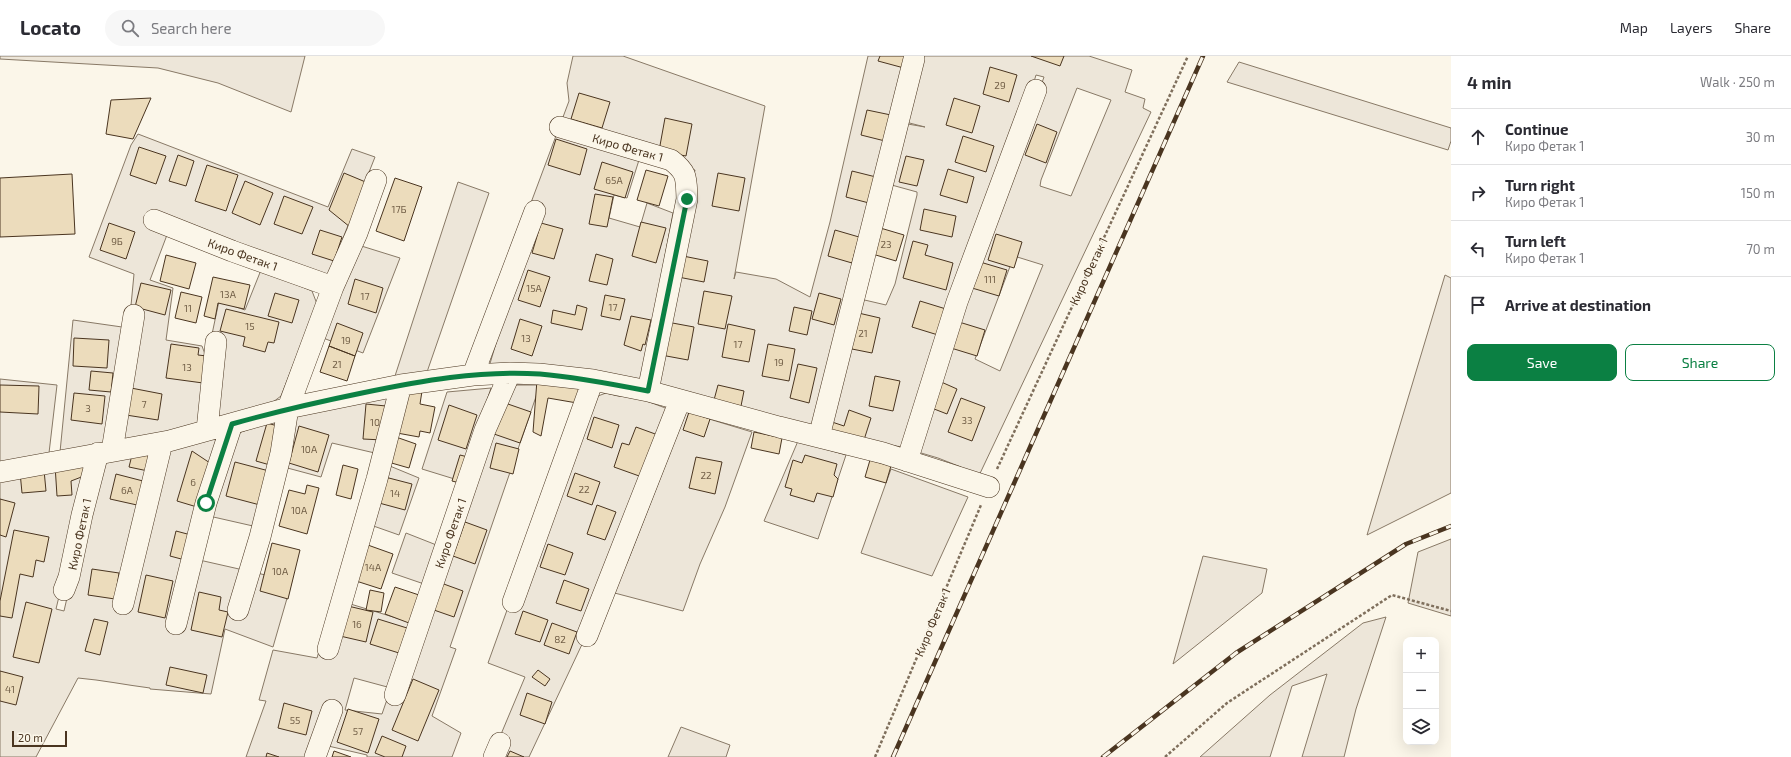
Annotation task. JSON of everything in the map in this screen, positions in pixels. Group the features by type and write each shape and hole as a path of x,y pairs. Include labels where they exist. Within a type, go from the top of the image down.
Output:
{"street":[{"path":"819,437 914,59"},
{"path":"907,461 957,302 1036,90"},
{"name":"Киро Фетак 1","path":"560,127 671,160 682,168 686,180 687,199 648,391"},
{"path":"238,610 260,538 281,453 288,408 333,286 357,233 376,180"},
{"path":"473,375 535,211"},
{"name":"Киро Фетак 1","path":"154,220 232,251 333,286"},
{"name":"Киро Фетак 1","path":"64,590 69,577 82,515 105,452 134,315"},
{"path":"207,430 216,342"},
{"path":"0,472 162,443 288,408 401,385 473,375 510,373 539,374 593,380 648,391 907,461 989,487"},
{"name":"Киро Фетак 1","path":"395,694 485,430 510,373"},
{"path":"513,602 593,380"},
{"path":"328,649 377,479 401,385"},
{"path":"587,636 680,400"},
{"path":"176,624 206,503 232,424"},
{"path":"123,604 162,443"},
{"path":"315,757 332,710"}],"path":[{"name":"Киро Фетак 1","path":"875,757 989,487 1188,56"},
{"path":"1165,757 1227,703 1392,595 1451,611"}],"shaded area":[{"path":"0,56 305,56 291,112 218,83 158,68 0,59"},
{"path":"573,56 623,56 765,106 734,279 736,272 776,279 810,297 830,222 868,56 1089,56 1132,70 1125,92 1145,99 1143,108 1151,112 975,484 961,467 911,450 1044,77 1036,75 1024,115 903,447 851,440 827,433 856,298 886,305 895,284 917,195 917,192 888,184 902,123 925,127 894,119 814,429 650,388 695,170 599,136 639,160 627,198 614,195 609,218 640,227 647,203 673,213 641,386 489,367 504,316 529,208 569,101 567,83","holes":["1077,88 1111,100 1071,196 1040,186","1014,256 1043,265 1000,371 975,359"]},
{"path":"1239,62 1451,128 1451,141 1448,150 1227,82"},
{"path":"138,134 328,207 352,149 375,157 328,276 170,227 150,280 173,288 166,340 202,346 206,357 197,428 118,442 134,274 89,257 131,145"},
{"path":"458,182 489,193 427,372 394,379"},
{"path":"355,244 400,258 363,353 315,335"},
{"path":"261,270 312,291 317,304 281,396 273,402 218,421 211,339 219,301 245,310"},
{"path":"1445,275 1451,278 1451,493 1367,535"},
{"path":"73,320 122,327 104,445 60,452"},
{"path":"0,379 57,385 49,453 0,463"},
{"path":"508,385 540,385 450,647 456,649 432,716 461,733 452,757 367,757 367,755 311,742 305,757 246,757 266,701 259,700 273,650 317,658 334,599 413,623","holes":["354,678 391,688 382,714 345,710"]},
{"path":"491,388 461,481 422,469 447,392"},
{"path":"606,393 618,396 636,397 668,409 585,638 529,757 498,757 499,739 525,677 488,663 511,599 598,396"},
{"path":"389,396 379,454 332,443 321,477 280,466 296,415"},
{"path":"686,412 752,432 725,507 700,564 683,611 607,591 627,563"},
{"path":"268,422 284,424 253,526 209,516 231,436"},
{"path":"204,439 220,440 186,557 292,581 273,647 225,629 211,694 150,689 78,678 36,757 0,757 0,481 91,462 56,609 64,611 98,462 165,450"},
{"path":"798,441 846,455 818,539 764,521"},
{"path":"385,464 419,478 399,535 365,523"},
{"path":"891,469 968,497 932,576 861,553"},
{"path":"406,533 439,546 427,585 392,573"},
{"path":"1451,539 1451,616 1408,603 1418,552"},
{"path":"1203,556 1267,569 1262,593 1173,664"},
{"path":"1386,617 1356,709 1344,757 1302,757 1327,674 1292,686 1270,757 1200,757 1270,695 1363,623"},
{"path":"681,727 730,745 726,757 668,757"}],"building":[{"path":"880,56 907,56 904,68 878,61"},
{"path":"1031,56 1064,56 1060,66"},
{"path":"990,67 1017,75 1009,102 983,94"},
{"path":"579,93 610,102 602,128 571,119"},
{"path":"151,98 133,139 106,134 111,100"},
{"path":"954,98 980,106 972,133 946,125"},
{"path":"867,110 891,115 885,141 861,135"},
{"path":"665,118 692,124 686,156 659,151"},
{"path":"1037,124 1057,132 1046,163 1025,155"},
{"path":"963,136 994,146 986,172 955,162"},
{"path":"556,139 587,149 580,175 548,165"},
{"path":"139,147 166,156 156,184 130,175"},
{"path":"178,155 194,161 186,186 169,181"},
{"path":"906,156 924,160 917,186 899,182"},
{"path":"602,162 633,172 625,198 594,189"},
{"path":"207,165 238,175 226,211 195,201"},
{"path":"948,169 974,177 967,203 940,195"},
{"path":"646,170 668,176 659,206 637,200"},
{"path":"852,171 876,177 869,203 846,197"},
{"path":"344,173 368,183 350,227 329,210"},
{"path":"718,173 745,178 739,211 712,206"},
{"path":"72,174 75,234 0,237 0,178"},
{"path":"395,178 422,187 404,241 376,231"},
{"path":"245,181 273,193 260,225 232,213"},
{"path":"595,194 613,197 607,227 589,224"},
{"path":"284,196 313,207 302,234 274,224"},
{"path":"924,209 956,216 952,237 920,230"},
{"path":"641,222 666,228 656,263 632,256"},
{"path":"109,223 135,232 126,259 100,250"},
{"path":"541,223 563,229 554,259 532,253"},
{"path":"877,227 904,235 896,261 869,253"},
{"path":"320,230 342,237 334,261 312,254"},
{"path":"835,230 859,237 852,263 828,256"},
{"path":"996,234 1022,242 1014,268 988,260"},
{"path":"913,241 928,245 925,255 953,263 946,290 903,278"},
{"path":"596,254 613,259 607,285 589,281"},
{"path":"166,255 196,263 189,289 160,281"},
{"path":"683,256 708,261 704,282 678,277"},
{"path":"980,262 1007,270 999,296 972,288"},
{"path":"528,270 550,277 540,307 518,300"},
{"path":"213,277 250,285 244,309 218,303 215,319 204,316"},
{"path":"355,279 383,288 376,313 348,304"},
{"path":"141,283 171,290 165,315 135,307"},
{"path":"704,291 732,296 725,329 698,324"},
{"path":"181,292 202,297 196,323 175,318"},
{"path":"275,293 299,300 292,323 268,316"},
{"path":"819,293 841,299 834,325 812,319"},
{"path":"605,295 625,299 620,320 601,316"},
{"path":"920,301 946,309 938,335 912,327"},
{"path":"577,305 587,308 582,330 551,323 553,310 575,315"},
{"path":"794,307 812,311 807,335 789,331"},
{"path":"226,309 279,322 274,343 268,342 265,352 243,346 245,337 220,331"},
{"path":"854,312 880,318 872,353 847,348"},
{"path":"631,316 651,320 645,345 643,344 641,351 624,345"},
{"path":"520,319 542,326 532,356 511,349"},
{"path":"667,322 694,327 688,360 661,355"},
{"path":"959,322 985,330 977,356 951,348"},
{"path":"337,323 363,333 355,356 329,346"},
{"path":"728,324 755,330 749,362 722,357"},
{"path":"74,338 109,340 107,368 73,366"},
{"path":"171,344 199,348 198,355 207,356 203,383 166,378"},
{"path":"768,344 795,349 789,381 762,376"},
{"path":"329,346 355,356 347,381 320,372"},
{"path":"798,364 817,368 809,403 790,398"},
{"path":"91,371 113,373 111,392 89,390"},
{"path":"875,376 900,381 893,411 869,406"},
{"path":"537,380 586,389 577,403 548,398 541,436 533,432"},
{"path":"939,381 957,389 947,414 929,407"},
{"path":"0,385 39,386 38,414 0,412"},
{"path":"718,385 744,391 741,406 714,400"},
{"path":"131,388 162,394 158,420 126,415"},
{"path":"406,388 422,391 420,404 435,407 430,433 420,431 419,437 397,433"},
{"path":"74,393 105,396 102,424 71,420"},
{"path":"961,398 985,407 972,441 948,432"},
{"path":"505,403 531,412 520,443 494,434"},
{"path":"366,404 386,406 383,440 363,439"},
{"path":"449,405 477,415 466,449 438,440"},
{"path":"849,410 871,418 863,443 828,432 832,422 844,426"},
{"path":"689,412 710,419 704,437 683,430"},
{"path":"594,417 619,425 612,448 587,439"},
{"path":"267,423 281,427 270,465 256,461"},
{"path":"299,426 329,435 318,472 289,463"},
{"path":"636,427 658,435 642,477 614,467 622,443 629,445"},
{"path":"754,432 782,438 779,454 751,448"},
{"path":"396,437 416,444 409,468 388,462"},
{"path":"496,443 519,449 513,474 490,468"},
{"path":"133,451 152,455 148,471 129,467"},
{"path":"192,451 210,463 197,507 177,501"},
{"path":"460,455 468,457 460,483 452,481"},
{"path":"805,455 837,464 834,475 838,479 833,497 817,493 814,502 790,495 792,489 785,487 793,460 802,463"},
{"path":"696,457 722,462 715,494 689,488"},
{"path":"870,460 891,466 886,483 865,477"},
{"path":"235,462 269,471 260,505 226,496"},
{"path":"83,463 84,476 71,481 72,495 57,496 55,465"},
{"path":"343,465 358,469 351,499 336,495"},
{"path":"44,470 46,491 22,493 20,472"},
{"path":"575,473 600,482 592,505 567,496"},
{"path":"116,474 143,481 137,505 110,499"},
{"path":"385,477 412,484 405,510 379,503"},
{"path":"307,485 319,488 307,534 279,526 289,490 305,494"},
{"path":"0,499 15,503 6,537 0,535"},
{"path":"597,505 616,512 605,540 587,534"},
{"path":"465,522 487,530 475,564 453,556"},
{"path":"14,530 49,537 44,562 36,560 33,577 20,574 12,618 0,616 0,601"},
{"path":"176,531 191,535 185,560 170,556"},
{"path":"272,543 300,550 288,599 260,591"},
{"path":"365,544 393,554 381,589 353,580"},
{"path":"548,544 573,553 565,575 540,567"},
{"path":"92,569 119,573 115,599 88,595"},
{"path":"146,575 173,581 165,618 138,612"},
{"path":"564,580 589,589 581,611 556,603"},
{"path":"441,583 463,591 454,617 431,609"},
{"path":"395,587 419,595 409,623 385,614"},
{"path":"370,590 384,593 381,612 366,610"},
{"path":"199,592 221,597 219,610 228,612 222,637 191,630"},
{"path":"26,602 52,609 39,663 13,657"},
{"path":"348,606 373,612 366,642 340,636"},
{"path":"523,611 548,620 540,642 515,634"},
{"path":"94,619 108,622 100,655 85,651"},
{"path":"378,619 407,628 399,653 370,644"},
{"path":"552,623 577,632 569,654 544,645"},
{"path":"170,667 207,675 203,693 166,685"},
{"path":"538,670 550,679 545,686 532,677"},
{"path":"0,671 23,677 16,705 0,701"},
{"path":"413,679 439,690 418,741 392,730"},
{"path":"527,693 552,702 545,724 520,715"},
{"path":"284,703 312,711 306,735 278,728"},
{"path":"348,709 379,719 368,753 337,742"},
{"path":"382,736 406,746 402,757 385,757 375,753"},
{"path":"334,751 351,757 332,757"},
{"path":"510,751 524,757 507,757"},
{"path":"267,753 279,757 266,757"}],"railway":[{"path":"893,757 1203,56"},
{"path":"1103,757 1236,653 1406,544 1451,526"}],"route":[{"path":"206,503 232,424 288,408 401,385 473,375 510,373 539,374 593,380 648,391 687,199"}]}
